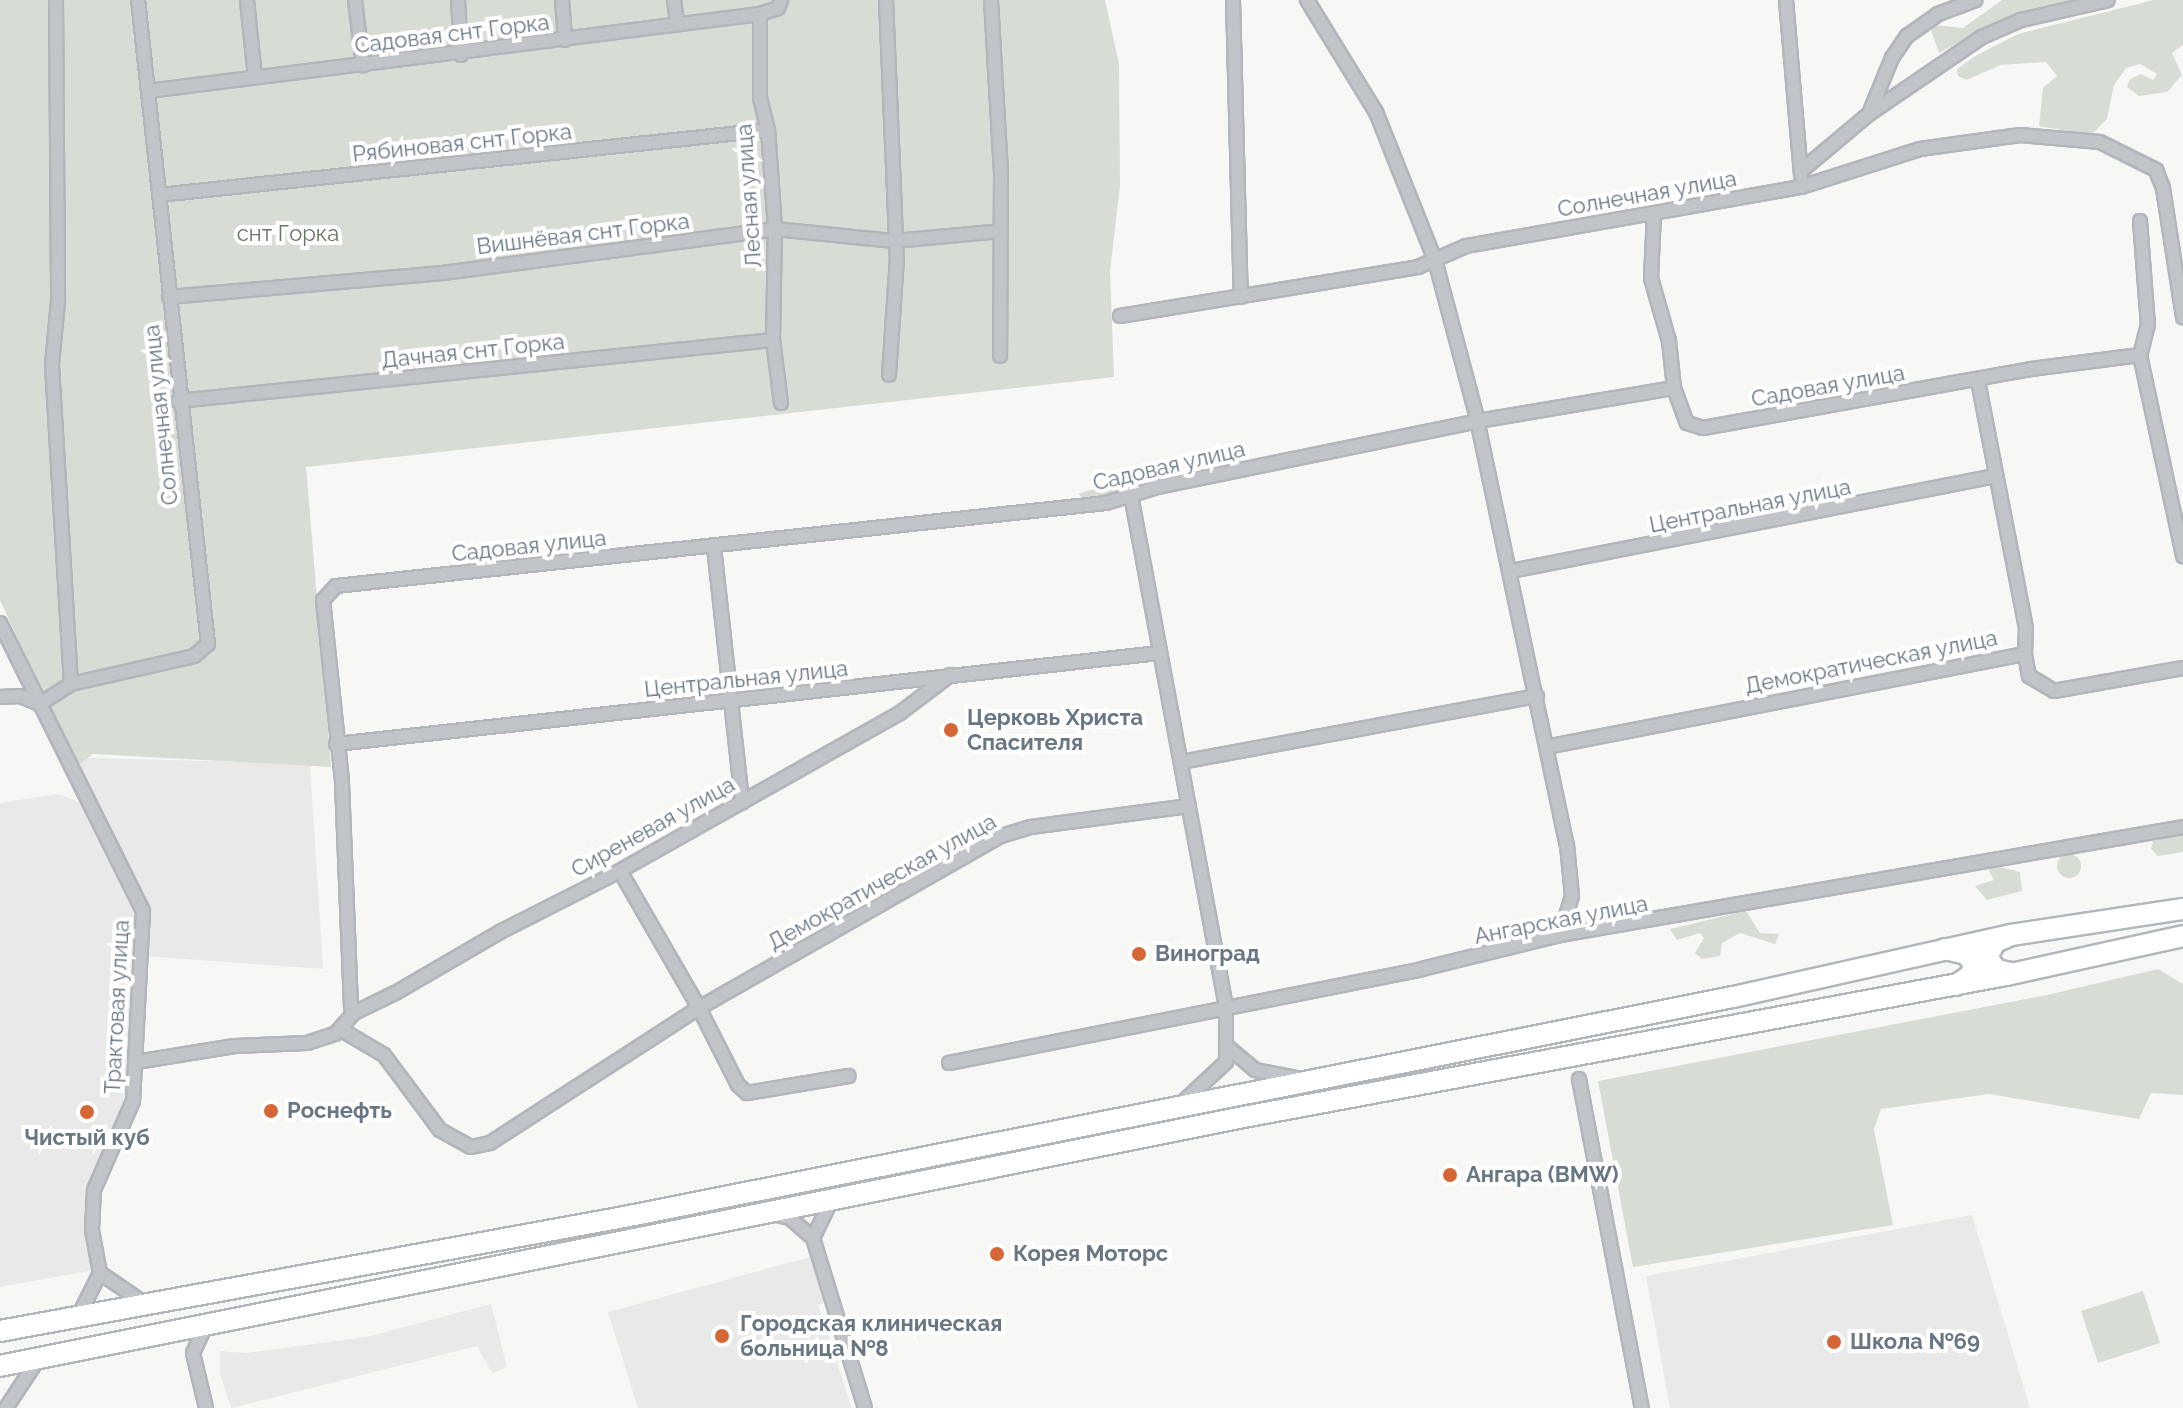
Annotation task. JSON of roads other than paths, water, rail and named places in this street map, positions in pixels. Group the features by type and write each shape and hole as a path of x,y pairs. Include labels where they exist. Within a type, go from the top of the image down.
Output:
{"main road":[{"path":"0,1331 624,1217 1733,997 2011,935 2183,909"},
{"path":"2011,935 1995,942 1987,957 1996,970 2017,973"},
{"path":"0,1366 1548,1060 2017,973 2183,936"},
{"path":"1939,949 1959,951 1974,964 1971,975 1956,985"}],"street":[{"path":"56,0 58,301 52,365 71,684"},
{"name":"Солнечная улица","path":"40,704 71,684 194,656 208,644 178,401 138,0"},
{"path":"247,0 255,77"},
{"path":"355,0 363,66"},
{"path":"458,0 461,55"},
{"path":"562,0 565,40"},
{"path":"674,0 677,21"},
{"path":"760,14 778,8 781,0"},
{"path":"886,0 894,241 889,375"},
{"path":"991,0 1001,231 1000,356"},
{"path":"1233,0 1241,297"},
{"path":"1307,0 1376,112 1435,260 1478,421 1511,571 1573,889 1560,935"},
{"path":"1786,0 1801,187"},
{"path":"1936,0 1938,14"},
{"path":"1869,114 1899,44 1938,14 1976,0"},
{"path":"1801,171 1869,114 1997,29 2108,0"},
{"name":"Садовая снт Горка","path":"148,91 461,55 677,21 760,14"},
{"name":"Лесная улица","path":"760,14 760,99 768,130 775,229 773,340 781,403"},
{"name":"Рябиновая снт Горка","path":"159,195 768,130"},
{"name":"Солнечная улица","path":"1120,316 1241,297 1435,260 1494,240 1801,187 1920,149 2020,135 2100,142 2156,170 2163,188 2183,317"},
{"path":"1654,214 1651,278 1666,325 1674,388"},
{"path":"2140,221 2148,324 2140,355 2183,556"},
{"name":"Вишнёвая снт Горка","path":"169,297 443,273 775,229 894,241 1001,231"},
{"name":"Дачная снт Горка","path":"178,401 773,340"},
{"name":"Садовая улица","path":"354,1013 347,994 345,843 323,600 334,587 1093,505 1478,421 1674,388 1687,423 1703,428 2112,355 2140,355"},
{"name":"Демократическая улица","path":"1546,747 2025,654 2026,628 1978,380"},
{"name":"Центральная улица","path":"1511,571 1996,476"},
{"path":"1131,495 1226,1007 1229,1048 1218,1073 1178,1106"},
{"path":"714,547 727,700 742,802"},
{"name":"Трактовая улица","path":"0,623 143,911 133,1101 94,1190 92,1230 100,1273"},
{"name":"Центральная улица","path":"336,744 1159,653"},
{"path":"2025,654 2029,676 2054,691 2183,668"},
{"name":"Сиреневая улица","path":"340,1029 354,1013 368,1005 620,871 900,713 950,675"},
{"path":"0,697 20,696 40,704"},
{"path":"1181,762 1537,696"},
{"name":"Демократическая улица","path":"340,1029 389,1059 448,1138 476,1147 699,1008 1001,836 1043,825 1189,806"},
{"name":"Ангарская улица","path":"949,1063 1560,935 2183,827"},
{"path":"620,871 699,1008 738,1085 747,1093 849,1076"},
{"path":"136,1062 235,1046 307,1043 340,1029"},
{"path":"1229,1048 1255,1070 1306,1080"},
{"path":"1605,1050 1588,1062 1579,1079 1642,1408"},
{"path":"1548,1060 1579,1079"},
{"path":"813,1238 831,1201"},
{"path":"774,1214 790,1218 813,1238 865,1408"},
{"path":"78,1317 100,1273 144,1303"},
{"path":"206,1325 193,1353 206,1408"},
{"path":"161,1334 193,1353"},
{"path":"6,1408 39,1358"}],"place":[{"name":"Церковь Христа Спасителя","path":"951,730"},
{"name":"Виноград","path":"1139,954"},
{"name":"Роснефть","path":"271,1111"},
{"name":"Чистый куб","path":"87,1112"},
{"name":"Ангара (BMW)","path":"1450,1175"},
{"name":"Корея Моторс","path":"997,1254"},
{"name":"Городская клиническая больница №8","path":"722,1336"},
{"name":"Школа №69","path":"1834,1342"}],"park label":[{"name":"снт Горка","path":"288,234"}]}
